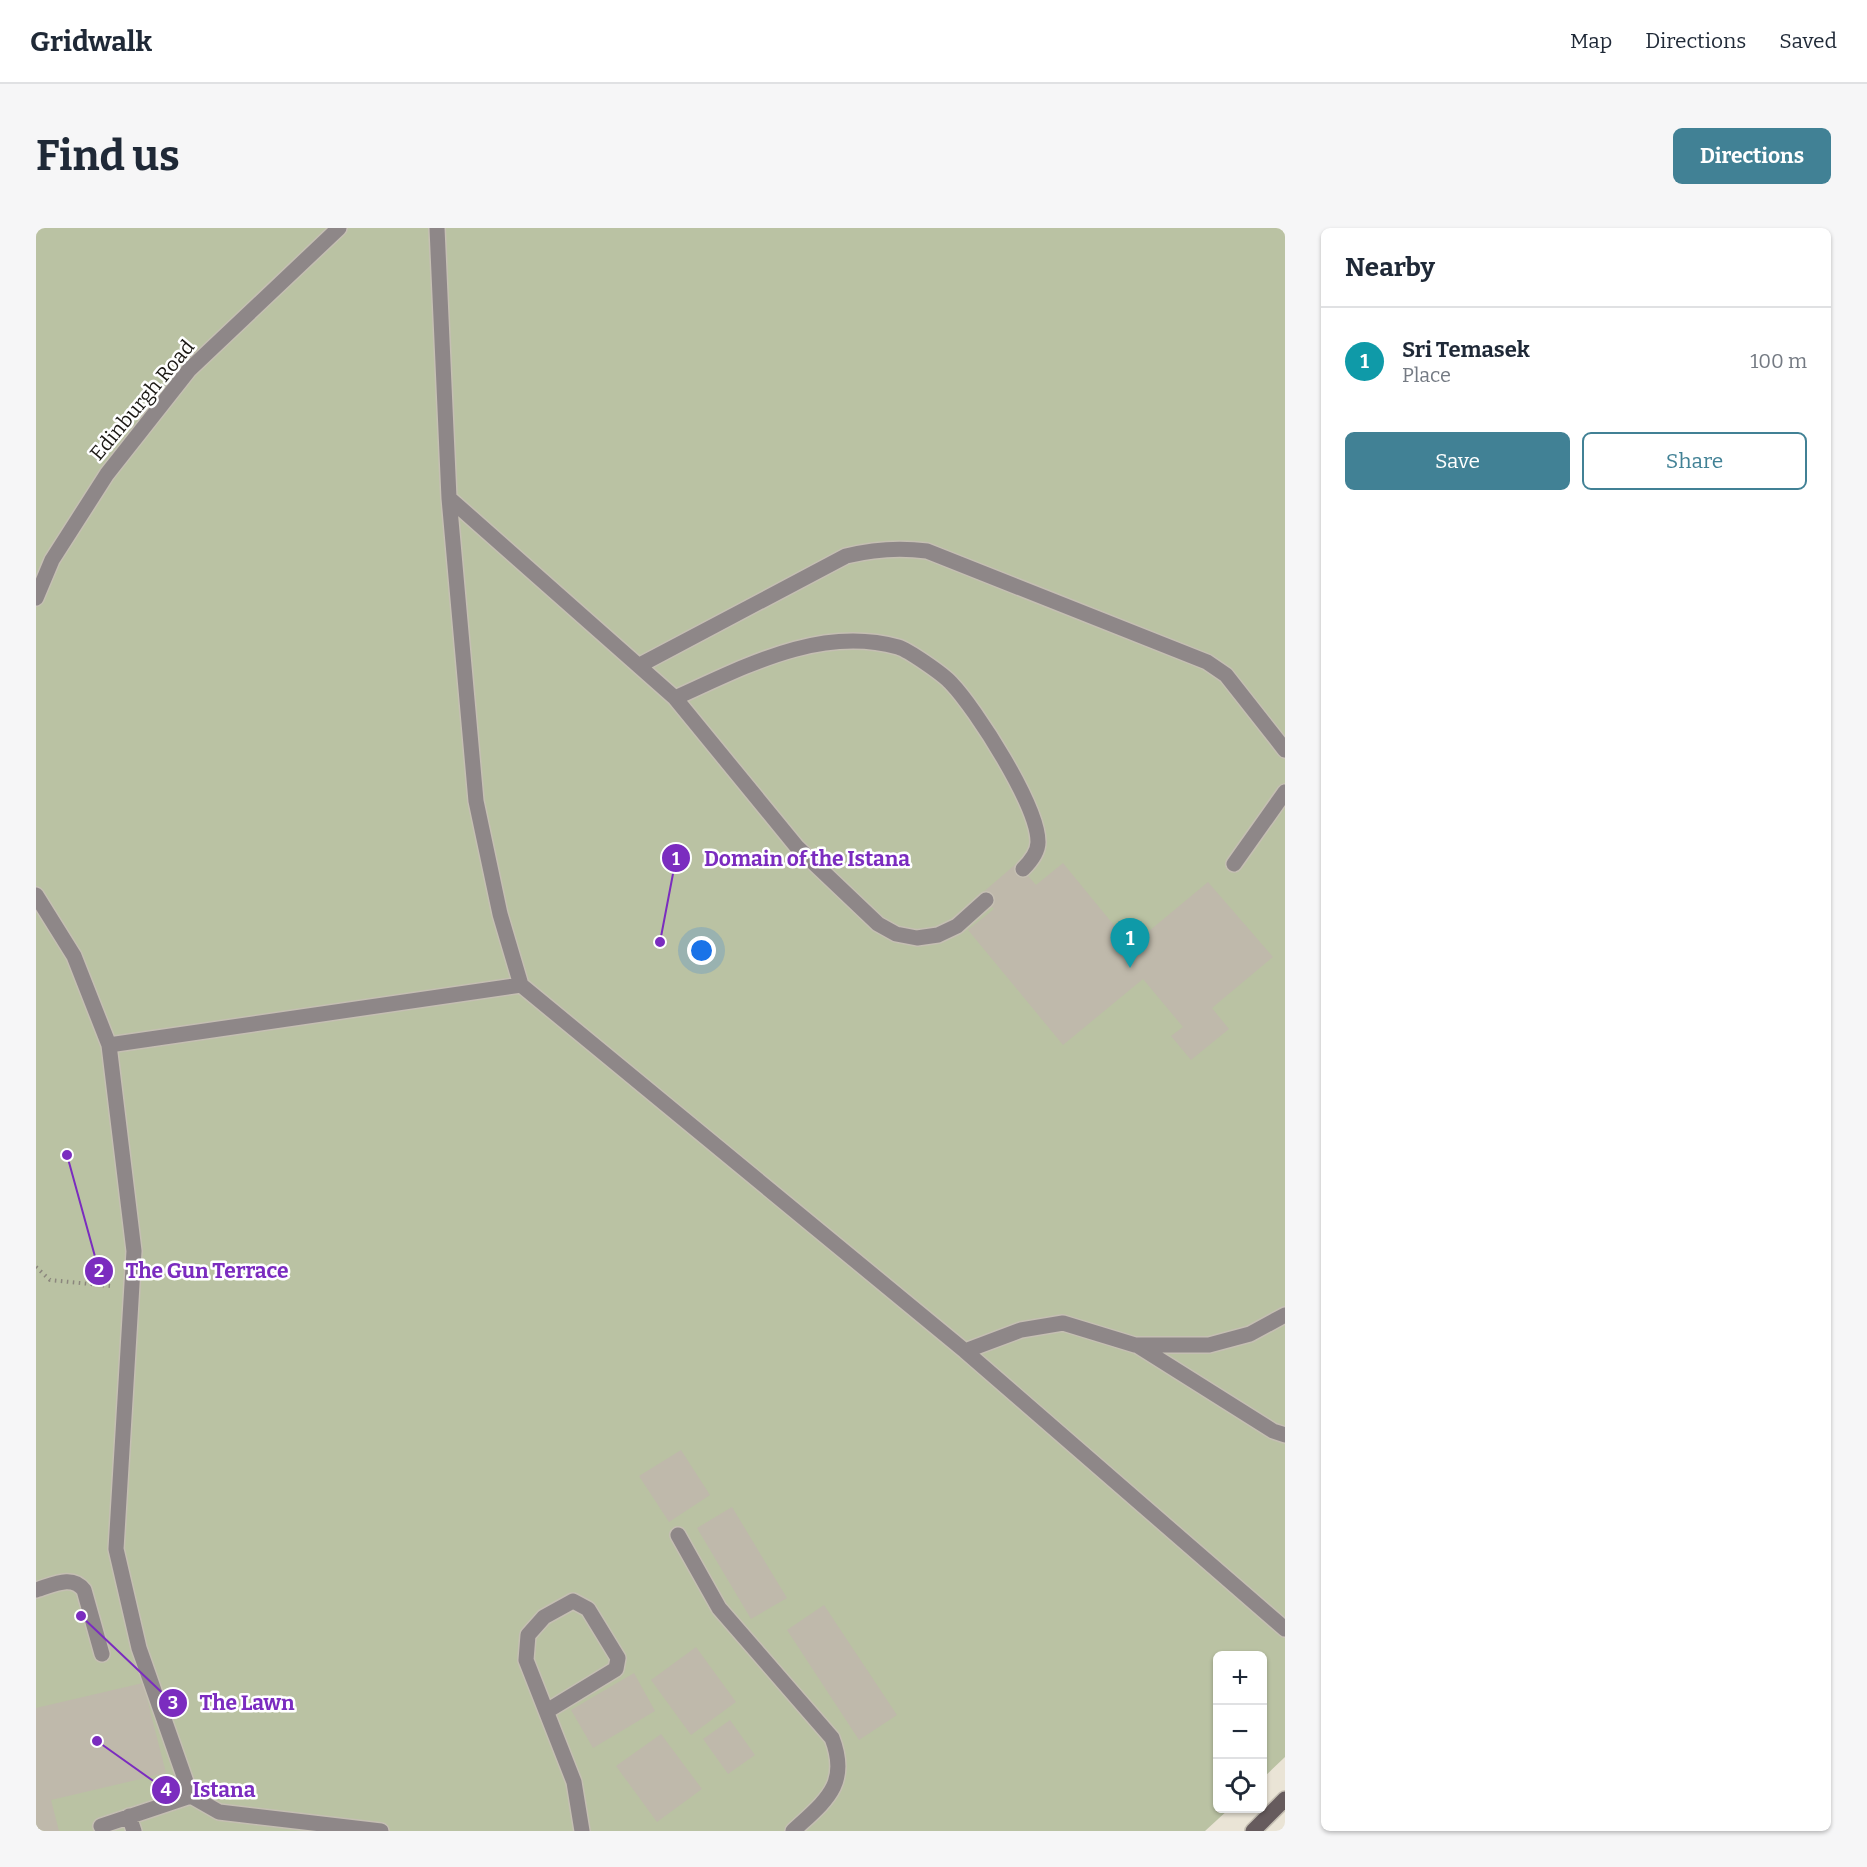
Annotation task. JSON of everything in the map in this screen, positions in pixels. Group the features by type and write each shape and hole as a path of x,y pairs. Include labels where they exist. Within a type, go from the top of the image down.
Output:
{"street":[{"path":"1253,1831 1285,1799"}],"lane":[{"name":"Edinburgh Road","path":"36,598 52,560 108,474 189,370 339,228"},
{"path":"437,228 449,498 476,801 500,914 521,985 965,1351 1285,1629"},
{"path":"449,498 675,698 797,847 878,924 896,934 917,938 938,935 957,926 986,900"},
{"path":"640,665 846,556 873,549 899,548 927,551 1207,662 1226,675 1285,750"},
{"path":"675,698 767,657 829,642 839,640 899,647 950,682 997,747 1027,803 1038,842 1033,858 1023,869"},
{"path":"1234,864 1285,792"},
{"path":"36,895 74,956 108,1045 134,1251 116,1549 139,1648 191,1796 219,1812 381,1831"},
{"path":"108,1045 521,985"},
{"path":"1135,1345 1209,1344 1250,1334 1285,1314"},
{"path":"965,1351 1021,1330 1063,1323 1135,1345 1273,1431 1285,1435"},
{"path":"678,1535 719,1608 832,1738 838,1754 839,1771 834,1788 824,1802 793,1831"},
{"path":"36,1590 71,1580 79,1582 84,1590 102,1654"},
{"path":"546,1712 616,1669 618,1658 588,1609 573,1601 544,1617 528,1635 526,1660 546,1712 574,1782 582,1831"},
{"path":"101,1826 191,1796"},
{"path":"129,1816 134,1831"}],"path":[{"path":"36,1267 50,1280 132,1287"}],"green space":[{"path":"36,228 1285,228 1285,1757 1267,1774 1267,1651 1213,1651 1213,1813 1225,1813 1205,1831 36,1831"}],"building":[{"path":"1017,863 1036,885 1063,863 1131,946 1208,882 1273,957 1212,1008 1229,1029 1191,1060 1171,1036 1183,1027 1143,979 1063,1045 968,930 994,909 981,894"},
{"path":"681,1450 710,1495 669,1522 639,1476"},
{"path":"732,1507 787,1598 751,1619 697,1528"},
{"path":"824,1605 897,1715 859,1740 787,1630"},
{"path":"696,1647 736,1702 691,1735 651,1680"},
{"path":"634,1673 655,1711 593,1748 571,1710"},
{"path":"143,1683 166,1773 51,1800 59,1831 36,1831 36,1708"},
{"path":"730,1720 755,1755 728,1774 703,1739"},
{"path":"661,1734 702,1789 657,1822 616,1766"}],"place":[{"name":"Domain of the Istana","path":"660,942"},
{"name":"Sri Temasek","path":"1130,968"},
{"name":"The Gun Terrace","path":"67,1155"},
{"name":"The Lawn","path":"81,1616"},
{"name":"Istana","path":"97,1741"}]}
